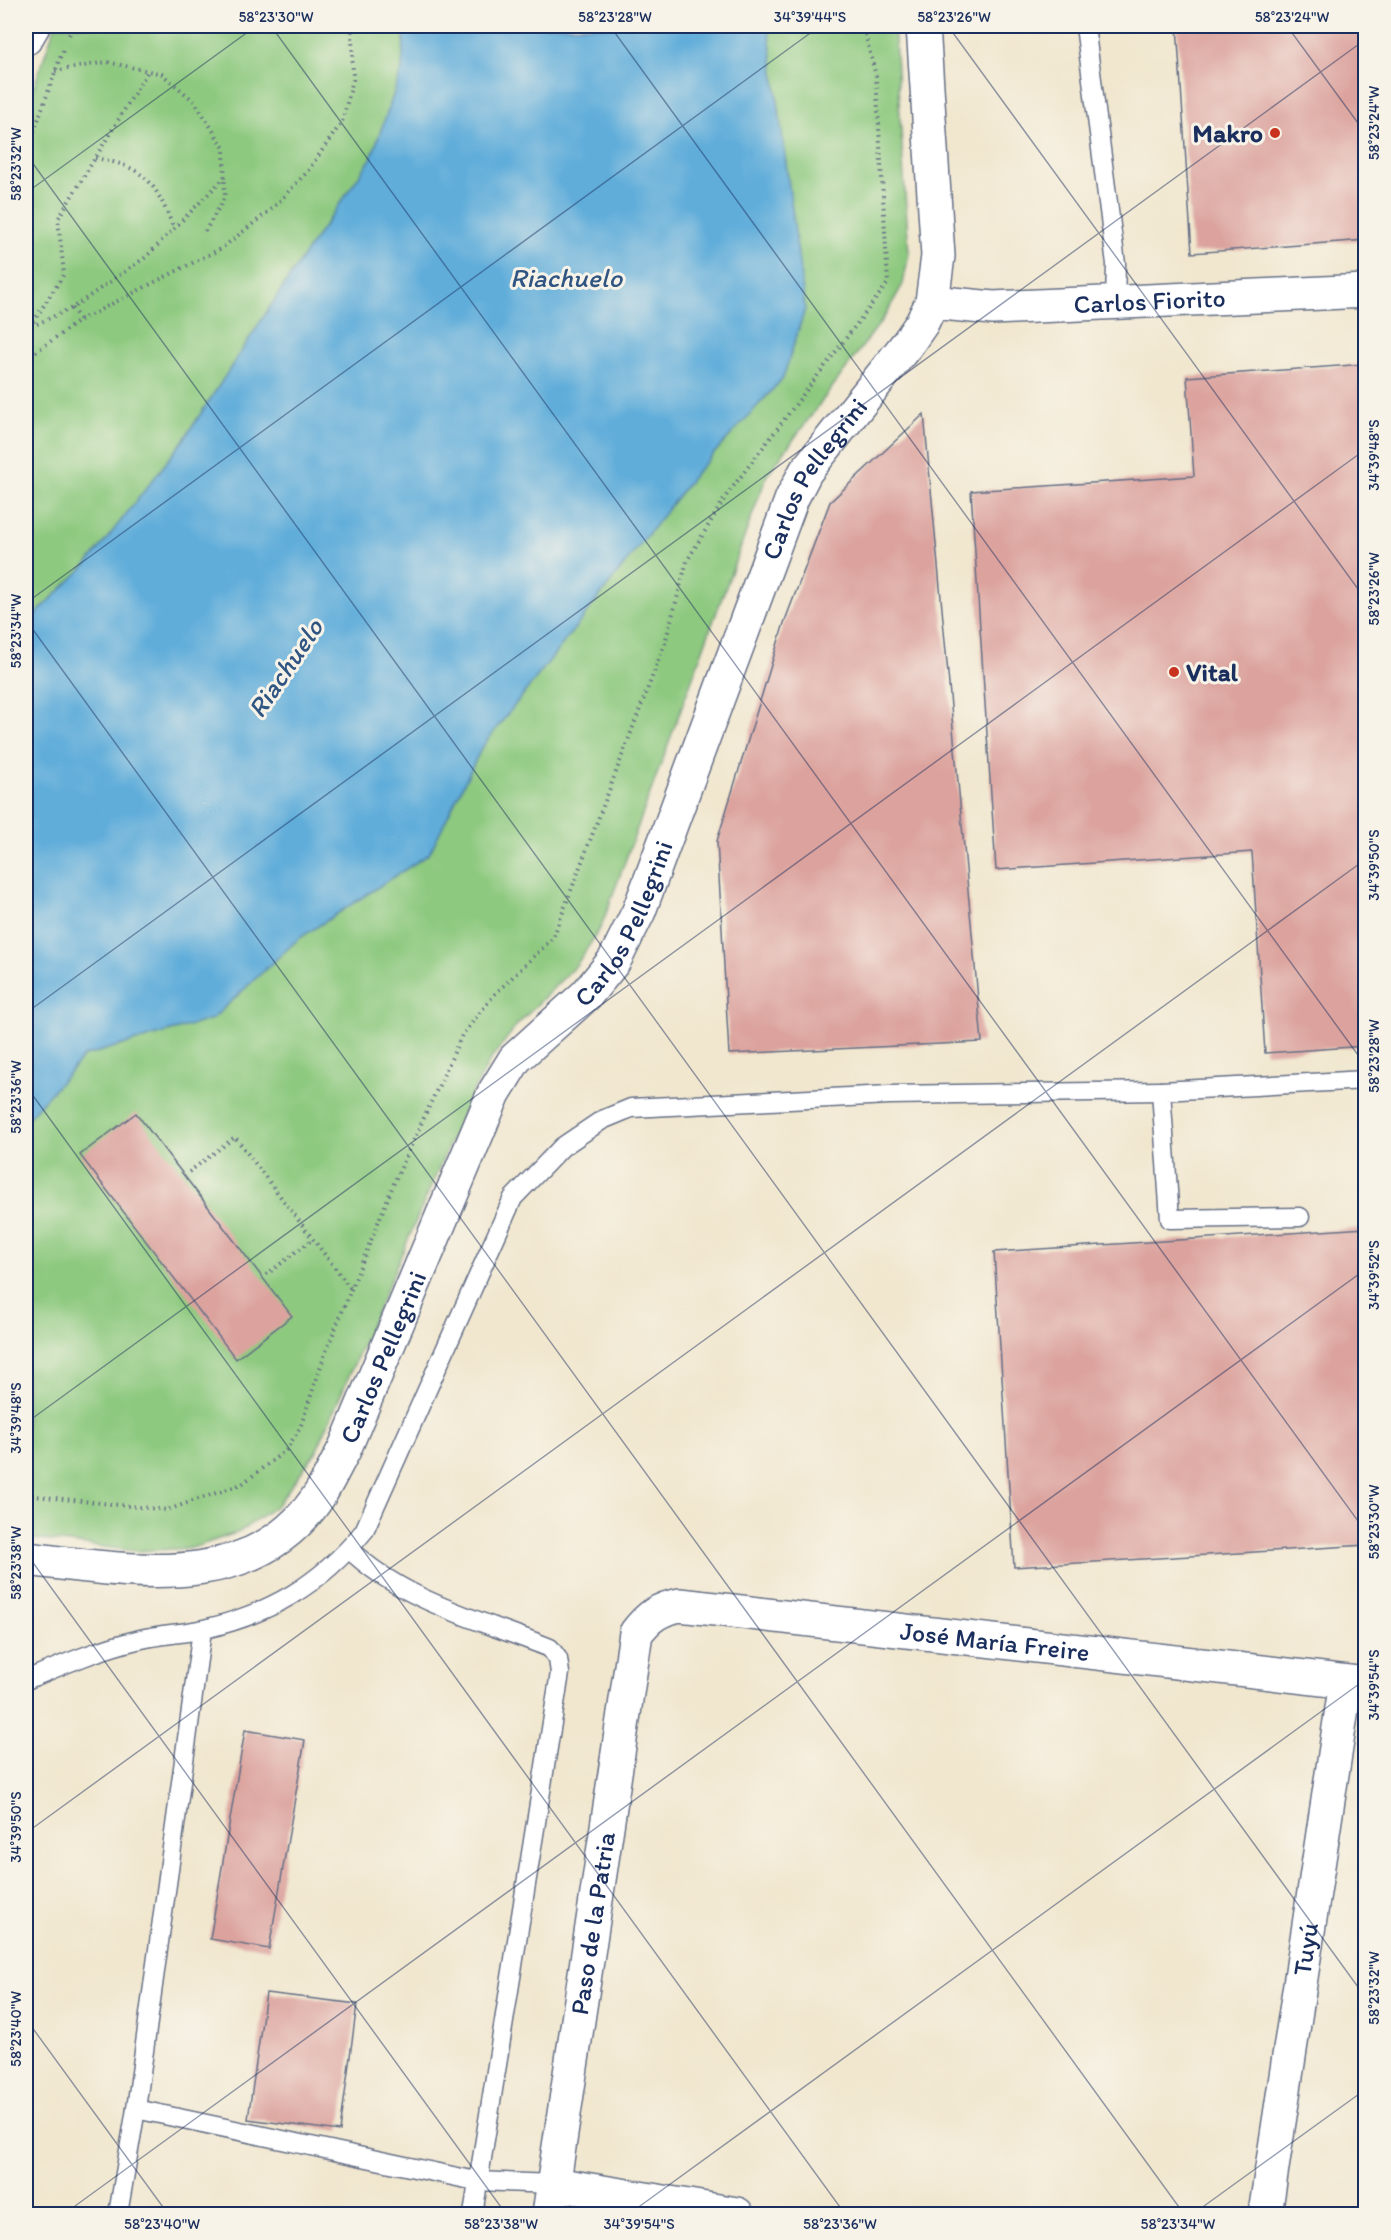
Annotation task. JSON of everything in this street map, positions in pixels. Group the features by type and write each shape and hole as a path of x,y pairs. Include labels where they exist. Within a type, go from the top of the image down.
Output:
{"street":[{"path":"26,38 33,26"},
{"name":"Carlos Pellegrini","path":"26,1559 126,1570 203,1569 237,1559 271,1544 296,1522 320,1495 344,1450 495,1093 515,1059 587,994 614,961 639,911 792,498 806,471 909,343 932,303 938,256 923,26"},
{"name":"Carlos Fiorito","path":"932,303 993,308 1365,291"},
{"name":"José María Freire","path":"636,1633 647,1618 662,1609 680,1605 1356,1683"},
{"name":"Paso de la Patria","path":"551,2199 636,1633"},
{"name":"Tuyú","path":"1265,2214 1356,1683"},
{"path":"551,2199 737,2214"}],"lane":[{"path":"1085,26 1116,264 1115,303"},
{"path":"26,1680 72,1661 138,1639 202,1630 250,1617 288,1599 315,1581 349,1549 364,1531 513,1198 562,1147 602,1120 631,1108 854,1097 1161,1091 1365,1080"},
{"path":"1161,1091 1170,1219 1300,1217"},
{"path":"349,1549 382,1578 413,1594 550,1648 558,1659 560,1673 472,2214"},
{"path":"118,2214 136,2109 202,1630"},
{"path":"136,2109 551,2199"}],"path":[{"path":"26,154 73,26"},
{"path":"26,359 80,320 222,248 273,208 300,179 342,122 353,80 352,26"},
{"path":"26,1495 167,1510 242,1484 286,1450 300,1428 325,1354 394,1184 462,1035 495,994 553,938 665,643 687,561 726,496 888,283 876,76 863,26"},
{"path":"55,71 107,62 162,74 195,102 224,148 225,197 204,233"},
{"path":"28,328 64,274 57,219 148,71"},
{"path":"95,158 123,163 142,176 161,197 174,229"},
{"path":"28,328 72,308 146,257 225,177"},
{"path":"72,308 80,320"},
{"path":"189,1172 235,1137 351,1289"},
{"path":"266,1275 313,1239"}],"green space":[{"path":"55,26 405,26 402,70 371,159 302,258 183,441 89,562 26,623 26,109"},
{"path":"768,26 894,26 909,253 903,284 885,316 767,475 601,927 577,964 517,1025 491,1059 468,1101 316,1452 277,1505 239,1532 192,1548 137,1551 26,1538 26,1120 84,1056 212,1019 298,939 429,854 482,747 695,474 783,378 805,309"}],"water":[{"name":"Riachuelo","path":"405,26 768,26 805,309 783,378 695,474 482,747 429,854 298,939 212,1019 84,1056 26,1120 26,624 89,562 183,441 302,258 371,159 402,70"}],"building":[{"name":"Makro","path":"1177,26 1366,26 1366,240 1192,253"},
{"name":"Vital","path":"1366,364 1366,1046 1265,1053 1252,852 996,870 971,491 1194,476 1187,377"},
{"path":"924,414 982,1042 729,1054 717,841 784,623 830,502"},
{"path":"136,1113 292,1316 236,1359 80,1155"},
{"path":"1366,1228 1366,1545 1014,1567 994,1252"},
{"path":"245,1730 305,1740 269,1949 210,1939"},
{"path":"266,1993 357,2004 340,2131 248,2119"}],"place":[{"name":"Makro","path":"1275,133"},
{"name":"Vital","path":"1174,672"}]}
